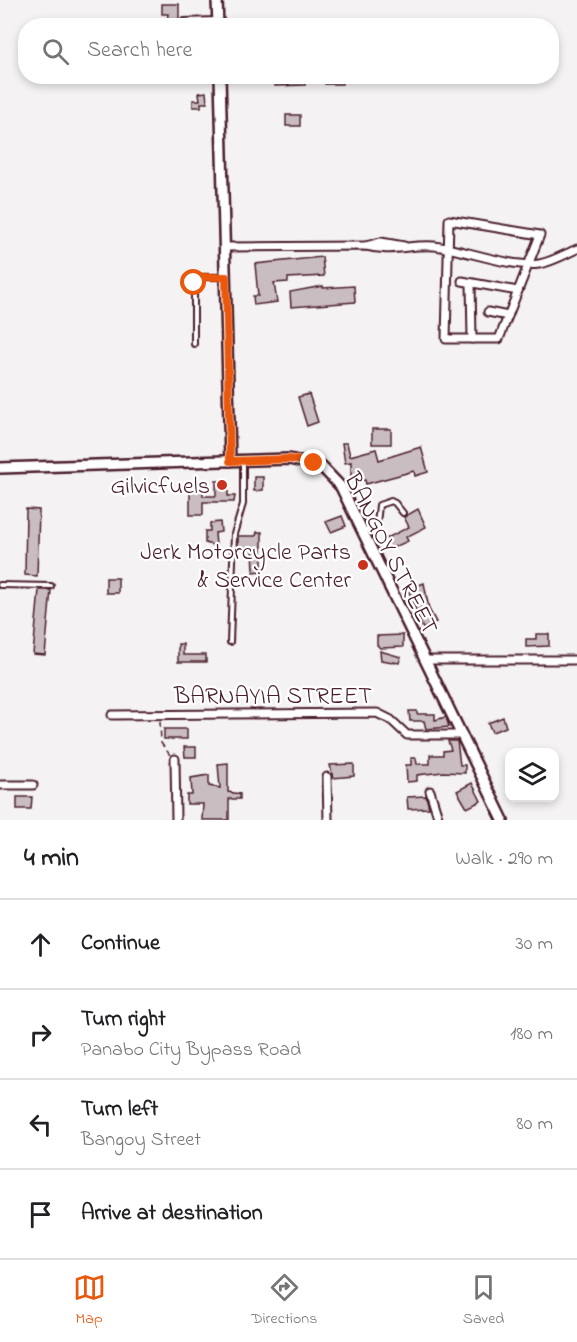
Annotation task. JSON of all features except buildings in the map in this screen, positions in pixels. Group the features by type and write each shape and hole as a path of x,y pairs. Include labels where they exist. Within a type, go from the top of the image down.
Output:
{"main road":[{"path":"217,0 218,18"},
{"path":"220,84 230,461"},
{"name":"BANGOY STREET","path":"0,468 243,460 296,460 321,466 341,487 503,820"}],"street":[{"path":"450,220 540,235 499,339 446,339 446,248 447,222 450,220"},
{"path":"225,247 366,246 386,250 404,246 446,248 528,264 548,262 577,249"},
{"path":"462,281 518,291"},
{"path":"471,283 472,339"},
{"path":"488,312 508,316"},
{"path":"426,660 577,660"},
{"name":"BARNAYIA STREET","path":"112,715 377,713 391,720 407,735 462,735"},
{"path":"175,759 176,820"},
{"path":"327,777 328,820"},
{"path":"0,785 33,785"},
{"path":"430,791 440,820"}],"lane":[{"path":"194,344 194,283 201,277 226,277"},
{"path":"230,642 234,534 243,504 243,460"},
{"path":"363,532 377,524 380,505 383,503 395,503 403,513"},
{"path":"0,585 51,586"}],"path":[{"path":"160,714 161,743 175,759"}],"place":[{"name":"Gilvicfuels","path":"222,485"},
{"name":"Jerk Motorcycle Parts & Service Center","path":"363,565"}],"route":[{"path":"194,283 201,277 226,277 230,461 289,459 314,463"}]}
